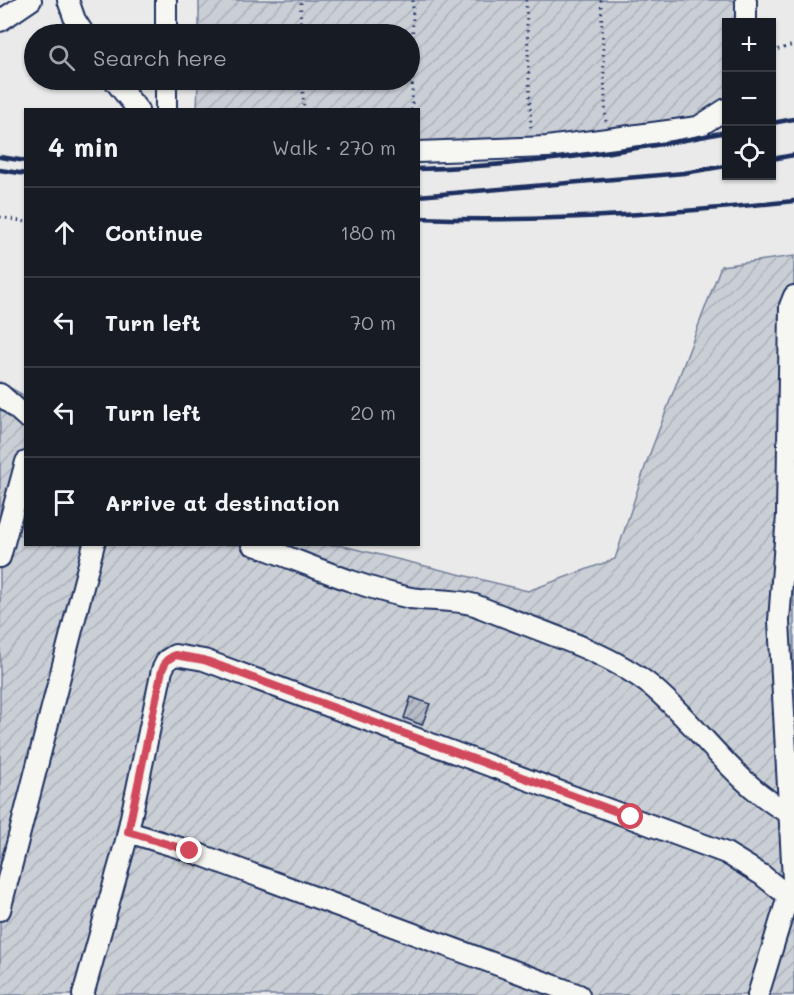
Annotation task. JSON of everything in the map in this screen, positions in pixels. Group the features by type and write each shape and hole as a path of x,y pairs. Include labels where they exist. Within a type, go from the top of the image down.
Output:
{"street":[{"path":"0,21 31,0"},
{"path":"68,0 77,24"},
{"path":"166,0 166,24"},
{"path":"746,0 746,18"},
{"path":"122,90 136,108"},
{"path":"166,90 166,108"},
{"path":"420,152 532,148 698,127 722,112"},
{"path":"758,995 792,891 779,621 787,515 790,306 794,296"},
{"path":"0,394 24,415"},
{"path":"0,557 24,469"},
{"path":"0,910 93,546"},
{"path":"257,546 370,588 410,598 456,600 476,605 628,670 674,707 748,784 772,804 790,814"},
{"path":"83,995 128,832 162,670 167,660 175,655 204,660 726,853 792,891"},
{"path":"128,832 190,851 579,995"}],"path":[{"path":"300,24 301,0"},
{"path":"413,0 413,24"},
{"path":"526,0 532,148"},
{"path":"601,0 607,139"},
{"path":"776,50 794,45"},
{"path":"303,90 304,108"},
{"path":"412,90 412,108"},
{"path":"0,217 24,222"}],"shaded area":[{"path":"199,0 740,0 741,18 722,18 722,103 708,120 594,136 420,146 420,108 197,108 198,90 420,90 420,24 199,24"},
{"path":"794,256 794,995 0,995 0,382 24,395 24,546 343,546 528,591 615,559 646,464 721,266"}],"building":[{"path":"411,697 430,704 422,725 404,718"}],"railway":[{"path":"776,122 794,119"},
{"path":"420,169 495,165 573,157 722,133"},
{"path":"776,158 794,155"},
{"path":"0,157 24,161"},
{"path":"420,196 684,173 722,167"},
{"path":"0,170 24,174"},
{"path":"420,218 512,219 606,216 794,201"}],"route":[{"path":"190,851 128,832 162,670 167,660 175,655 204,660 631,817"}]}
